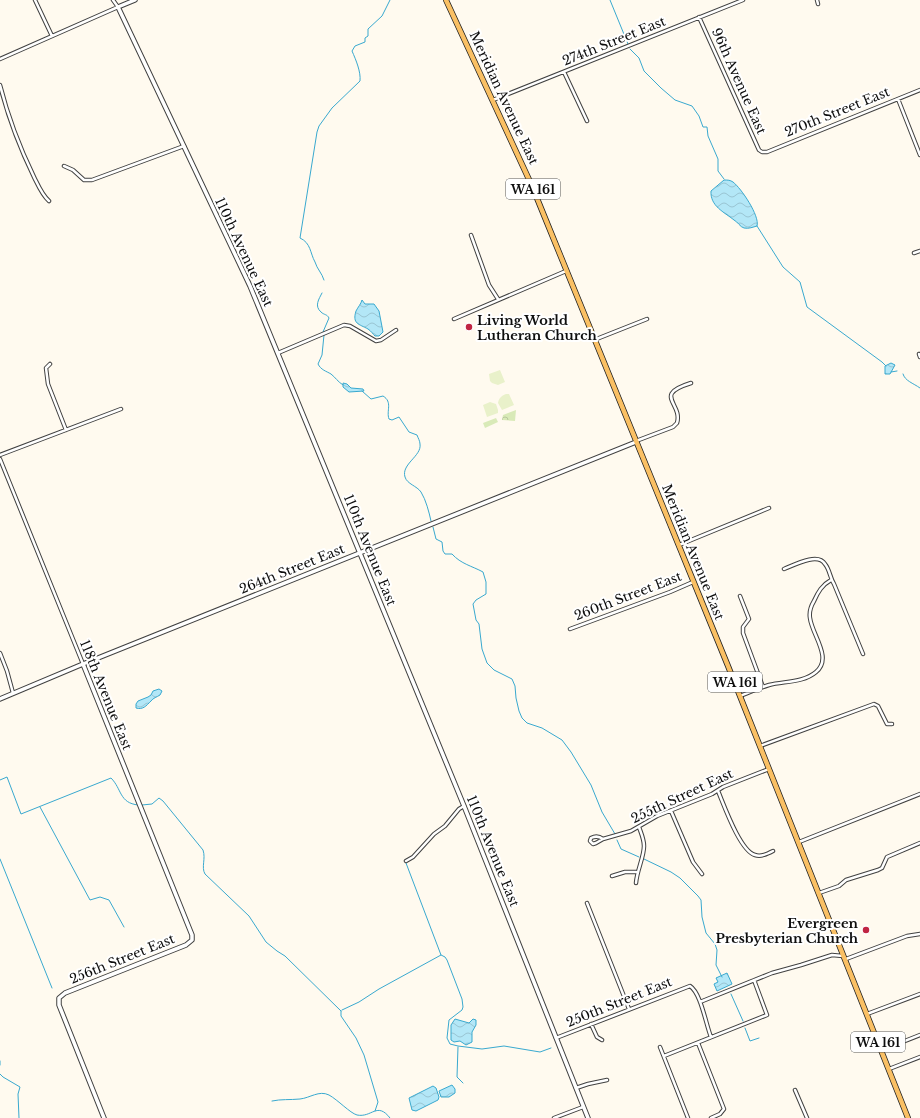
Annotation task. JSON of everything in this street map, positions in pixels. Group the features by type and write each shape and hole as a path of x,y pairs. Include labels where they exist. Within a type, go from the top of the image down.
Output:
{"main road":[{"name":"Meridian Avenue East","path":"446,0 532,186 799,842 908,1118"}],"street":[{"path":"34,0 52,36"},
{"name":"110th Avenue East","path":"114,0 247,279 464,806 588,1118"},
{"path":"0,59 135,0"},
{"name":"274th Street East","path":"493,100 743,0"},
{"path":"817,0 818,4"},
{"name":"96th Avenue East","path":"700,17 759,150 762,152"},
{"path":"564,72 587,121"},
{"path":"0,85 11,122 28,164 42,193 49,200"},
{"name":"270th Street East","path":"762,152 766,152 920,90"},
{"path":"898,98 920,154"},
{"path":"64,166 73,170 84,180 92,180 184,146"},
{"path":"471,235 489,285 498,299"},
{"path":"914,253 920,251"},
{"path":"454,319 566,270"},
{"path":"594,340 647,319"},
{"path":"278,353 344,325 350,326 376,341 381,340 396,330"},
{"path":"50,364 46,368 46,379 66,430"},
{"path":"636,442 676,425 678,418 672,393 675,389 691,383"},
{"path":"0,455 121,409"},
{"name":"264th Street East","path":"0,699 83,664 636,442"},
{"name":"118th Avenue East","path":"0,459 192,932 192,939"},
{"path":"678,545 769,508"},
{"path":"784,569 808,560 816,559 823,562 829,572 831,580 863,654"},
{"path":"740,696 763,687 805,677 815,673 821,666 821,651 811,623 810,614 819,590 831,580"},
{"name":"260th Street East","path":"570,629 693,582"},
{"path":"740,596 749,619 743,632 763,687"},
{"path":"0,653 13,693"},
{"path":"760,746 868,705 876,704 886,722 888,724 892,724"},
{"name":"255th Street East","path":"603,839 619,835 639,827 653,818 712,794 724,787 769,770"},
{"path":"718,791 745,848 751,854 758,856 773,851"},
{"path":"799,842 920,794"},
{"path":"406,861 434,834 445,826 459,808 464,806"},
{"path":"672,811 693,862 702,874"},
{"path":"636,883 636,872 644,847 644,840 639,827"},
{"path":"819,893 839,886 846,880 878,870 882,868 887,857 920,843"},
{"path":"612,876 625,872 636,872"},
{"path":"587,903 629,1009"},
{"path":"711,1037 700,1002 772,973 838,954 845,958 907,936 920,934"},
{"name":"256th Street East","path":"104,1118 59,1004 59,998 72,990 186,945 192,939"},
{"path":"664,1056 767,1014 754,980"},
{"name":"250th Street East","path":"556,1038 690,986 693,988 700,1002"},
{"path":"868,1014 920,994"},
{"path":"591,1024 597,1037 602,1040"},
{"path":"882,1050 920,1035"},
{"path":"698,1043 724,1108 724,1111 710,1118"},
{"path":"660,1047 688,1118"},
{"path":"889,1069 920,1057"},
{"path":"576,1088 606,1080"},
{"path":"795,1090 807,1118"},
{"path":"554,1118 583,1107"}],"green space":[{"path":"500,370 505,382 498,385 492,383 490,381 489,374"},
{"path":"509,394 514,405 502,410 498,401 500,397"},
{"path":"490,402 496,404 498,413 487,417 483,405"},
{"path":"516,410 515,421 502,420 503,415"},
{"path":"496,418 498,422 485,428 483,423"}],"water":[{"path":"724,180 733,182 745,196 756,216 757,226 744,228 715,205 711,196 711,191"},
{"path":"362,300 365,304 374,304 379,311 383,332 379,336 375,336 369,330 359,325 355,319 356,311"},
{"path":"891,363 895,365 890,374 885,374 885,366"},
{"path":"343,383 347,384 351,388 363,389 364,391 349,392 343,387"},
{"path":"159,689 162,691 160,695 144,707 136,708 138,701 148,697 153,691"},
{"path":"727,973 732,984 717,991 714,984 718,982 716,978"},
{"path":"455,1019 469,1023 473,1019 476,1020 476,1025 472,1032 472,1042 466,1045 460,1041 454,1042 451,1040 451,1025"},
{"path":"452,1085 455,1089 455,1093 449,1097 441,1097 439,1091"},
{"path":"433,1086 436,1088 439,1097 438,1100 416,1111 412,1110 409,1098"}],"waterway":[{"path":"324,280 308,245 300,238 317,132 319,126 332,108 360,81 357,62 352,51 355,46 365,42 365,38 368,36 368,29 382,16 390,0"},
{"path":"610,0 628,44"},
{"path":"630,49 639,58 644,71 661,88 675,100 692,106 699,116 703,127 707,127 708,136 718,159 718,171 724,179"},
{"path":"757,226 783,267 800,282 807,307 886,366"},
{"path":"322,293 317,305 319,310 329,318 323,332"},
{"path":"324,335 322,355 318,364 322,369 331,374 343,385"},
{"path":"891,372 897,371"},
{"path":"903,374 907,380 920,388"},
{"path":"362,391 371,399 383,396 386,398 389,404 389,419 392,420 399,417 409,432 417,435 420,448 406,468 405,477 421,492 426,502 431,521"},
{"path":"433,527 436,539 442,542 443,551 445,554 452,554 463,563 483,572 486,582 486,594 476,600 473,604 476,620 479,624 482,649 487,663 494,670 512,679 522,718 527,723 542,728 562,740 571,752 591,785 602,812 615,834"},
{"path":"0,780 7,777 21,814 111,778 124,798 132,804 138,805"},
{"path":"142,805 152,804 159,798 163,801 203,850 203,869 205,874 249,916 266,942 285,956 341,1011"},
{"path":"40,807 90,900 100,897 109,900 124,927"},
{"path":"617,840 621,849 639,857"},
{"path":"0,859 52,988"},
{"path":"644,859 680,878 701,900 702,917 706,933 715,944 717,950 716,965 722,977"},
{"path":"342,1010 359,1002 379,989 441,955 406,863"},
{"path":"441,955 447,960 462,999 463,1007 462,1010 449,1020 447,1038 450,1044 482,1049 504,1046 540,1052 551,1048"},
{"path":"731,994 743,1021"},
{"path":"341,1011 341,1016 356,1038 364,1055 378,1102 375,1111"},
{"path":"745,1028 750,1041 759,1038"},
{"path":"458,1047 457,1077 463,1083"},
{"path":"0,1074 20,1087 18,1094 19,1118"},
{"path":"272,1101 300,1099 322,1093 329,1095 357,1115 367,1114 378,1110 385,1113 390,1118"}],"place":[{"name":"Living World Lutheran Church","path":"469,327"},
{"name":"Evergreen Presbyterian Church","path":"866,930"}]}
